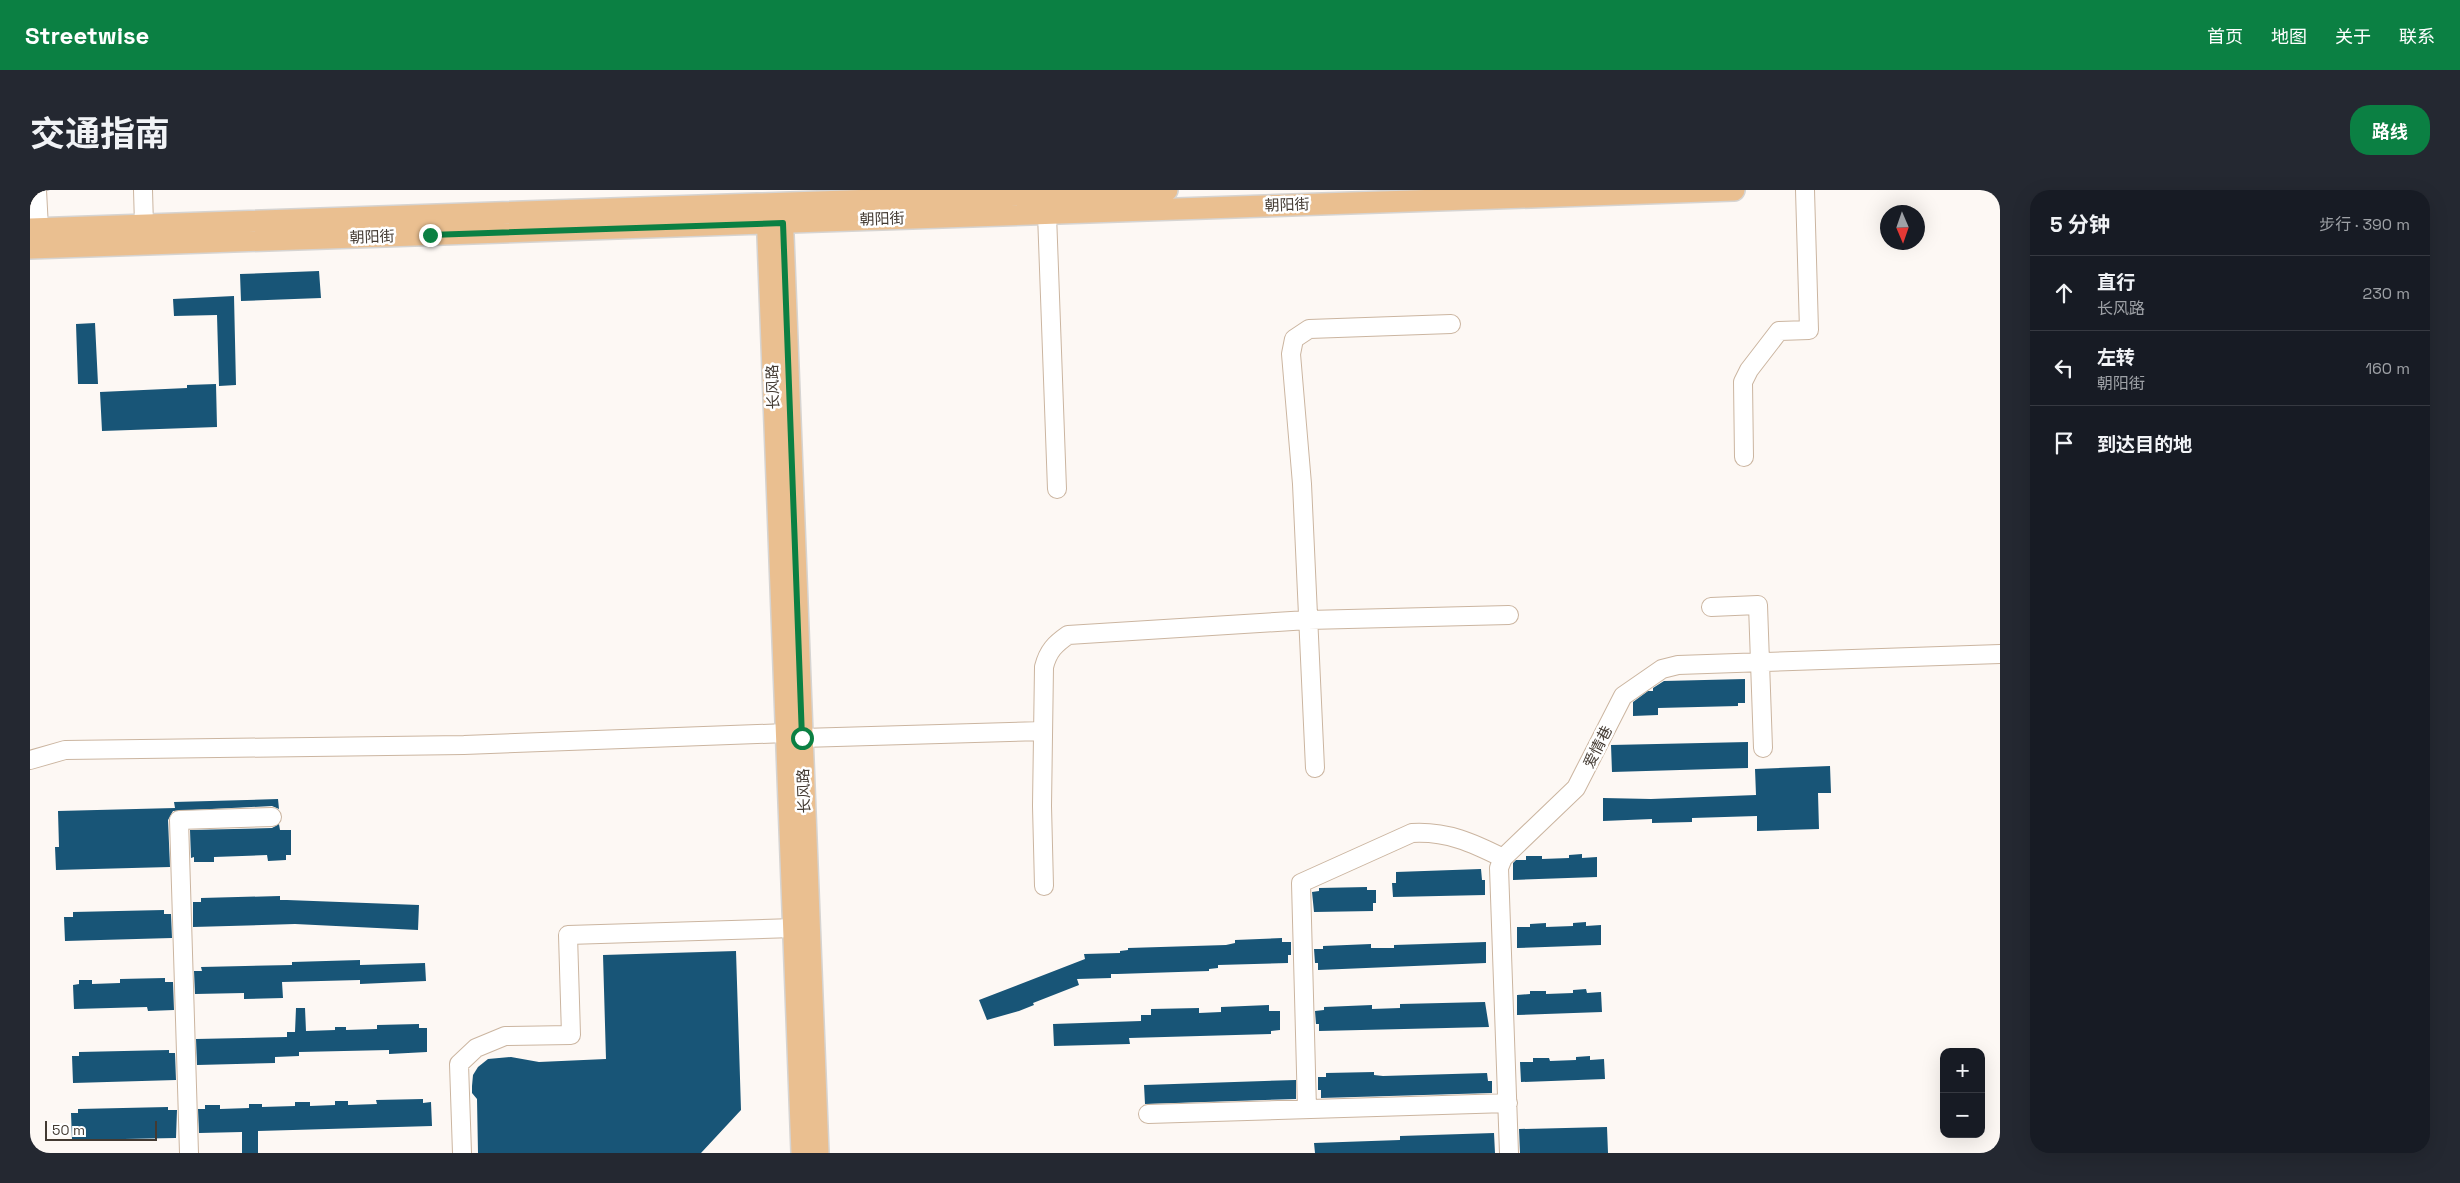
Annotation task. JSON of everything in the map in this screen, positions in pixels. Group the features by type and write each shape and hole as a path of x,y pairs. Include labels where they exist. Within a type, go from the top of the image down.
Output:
{"main road":[{"name":"朝阳街","path":"34,228 774,206 1167,190"},
{"name":"朝阳街","path":"30,248 774,206 1047,214 1734,190"},
{"name":"长风路","path":"774,206 794,735 818,1153"},
{"name":"长风路","path":"794,735 794,928 802,1153"}],"street":[{"path":"34,228 37,190"},
{"path":"143,190 144,225"},
{"path":"1744,458 1743,382 1746,376 1779,331 1809,330 1804,190"},
{"path":"1047,214 1057,489"},
{"path":"1315,768 1302,484 1291,354 1294,339 1309,329 1451,324"},
{"path":"1711,607 1758,605 1763,748"},
{"path":"1044,886 1044,667 1054,645 1068,635 1308,620 1509,616"},
{"name":"爱情巷","path":"1503,858 1576,788 1623,696 1662,668 1678,665 2000,654"},
{"path":"30,760 65,750 455,746 794,735 1043,731"},
{"path":"190,1153 180,820 272,817"},
{"path":"1307,1109 1301,883 1412,833 1424,832 1464,839 1503,858 1499,868 1509,1153"},
{"path":"462,1153 459,1064 476,1048 505,1036 571,1034 568,935 794,928"},
{"path":"1148,1114 1508,1103"}],"building":[{"path":"319,271 321,298 241,301 240,274"},
{"path":"234,296 236,385 219,386 217,315 174,316 173,299"},
{"path":"95,323 98,384 78,384 76,324"},
{"path":"216,384 217,427 102,431 100,392 187,388 187,385"},
{"path":"1745,679 1745,703 1738,703 1738,706 1658,708 1658,715 1633,716 1633,702 1648,691 1653,691 1653,688 1664,681"},
{"path":"1748,742 1748,768 1612,772 1611,745"},
{"path":"1830,766 1831,793 1818,793 1819,829 1757,831 1757,816 1692,818 1692,822 1652,823 1652,819 1603,821 1603,798 1651,799 1756,795 1755,769"},
{"path":"278,799 279,809 272,806 173,811 168,820 170,867 56,870 55,847 59,847 58,811 175,808 174,802"},
{"path":"279,824 280,830 291,830 291,855 286,855 286,860 268,861 267,855 214,857 214,862 194,862 194,857 191,858 190,830 272,828"},
{"path":"1582,854 1582,858 1597,857 1597,877 1513,880 1513,863 1516,860 1526,860 1526,856 1542,856 1542,859 1569,858 1569,855"},
{"path":"1481,869 1482,880 1485,880 1485,895 1393,897 1392,883 1396,883 1396,872"},
{"path":"1367,887 1367,890 1376,890 1376,903 1373,903 1373,911 1314,912 1312,892 1319,891 1319,888"},
{"path":"280,896 280,900 419,905 418,930 295,924 193,927 193,902 201,902 201,898"},
{"path":"164,910 164,914 171,914 172,938 65,941 64,917 73,917 73,912"},
{"path":"1586,922 1586,926 1601,925 1601,945 1517,948 1517,927 1530,927 1530,924 1546,923 1546,927 1573,926 1573,923"},
{"path":"1282,938 1282,942 1291,942 1291,955 1288,955 1288,963 1218,965 1218,968 1209,969 1209,971 1111,974 1111,978 1077,979 1079,985 1033,1003 1034,1005 1019,1011 987,1020 979,1000 1085,959 1084,954 1120,953 1120,951 1128,950 1128,948 1226,945 1235,943 1235,940"},
{"path":"1486,942 1486,963 1318,970 1318,963 1315,963 1314,949 1323,949 1323,946 1371,944 1371,948 1394,948 1394,945"},
{"path":"736,951 741,1110 701,1153 478,1153 477,1099 472,1093 473,1075 478,1067 488,1059 511,1057 539,1062 606,1059 603,955"},
{"path":"360,960 360,965 425,963 426,981 360,984 360,980 282,982 283,998 244,999 244,993 195,994 194,971 202,971 201,967 292,965 292,962"},
{"path":"165,978 165,982 173,982 174,1010 148,1011 147,1007 74,1009 73,985 79,984 79,980 92,980 92,984 120,983 120,979"},
{"path":"1586,989 1587,993 1601,992 1602,1012 1517,1015 1517,995 1530,994 1530,991 1546,991 1546,994 1573,993 1573,990"},
{"path":"1485,1002 1489,1027 1319,1031 1319,1024 1316,1024 1315,1011 1324,1010 1324,1007 1372,1005 1372,1009 1400,1008 1400,1004"},
{"path":"1269,1005 1269,1011 1280,1011 1280,1030 1271,1031 1271,1034 1129,1038 1130,1044 1054,1046 1053,1024 1141,1021 1141,1015 1151,1015 1151,1009 1199,1008 1199,1013 1221,1012 1221,1007"},
{"path":"296,1008 305,1008 306,1031 335,1030 335,1027 346,1027 346,1030 377,1029 377,1025 419,1024 419,1028 427,1028 427,1052 389,1054 389,1050 299,1052 299,1056 275,1057 275,1063 197,1065 196,1039 287,1037 287,1032 295,1032"},
{"path":"169,1050 169,1053 175,1053 176,1080 73,1083 72,1056 79,1056 79,1052"},
{"path":"1590,1056 1590,1060 1604,1059 1605,1079 1521,1082 1520,1062 1533,1062 1533,1058 1549,1058 1550,1061 1576,1060 1576,1057"},
{"path":"1374,1072 1374,1075 1383,1076 1487,1073 1488,1081 1492,1081 1492,1093 1321,1098 1321,1090 1318,1090 1318,1077 1326,1077 1326,1073"},
{"path":"1296,1080 1296,1099 1145,1104 1144,1085"},
{"path":"423,1099 423,1103 431,1102 432,1126 258,1131 258,1153 242,1153 242,1132 199,1133 198,1109 205,1109 205,1105 220,1105 220,1109 249,1108 249,1104 262,1104 262,1107 295,1106 295,1102 310,1102 310,1106 335,1105 335,1101 348,1101 348,1105 377,1104 376,1100"},
{"path":"168,1107 168,1110 177,1110 176,1138 72,1140 71,1113 78,1113 78,1109"},
{"path":"1607,1127 1608,1153 1520,1153 1519,1129"},
{"path":"1494,1133 1495,1153 1315,1153 1314,1143 1400,1140 1400,1136"}],"route":[{"path":"430,235 783,223 802,738"}]}
